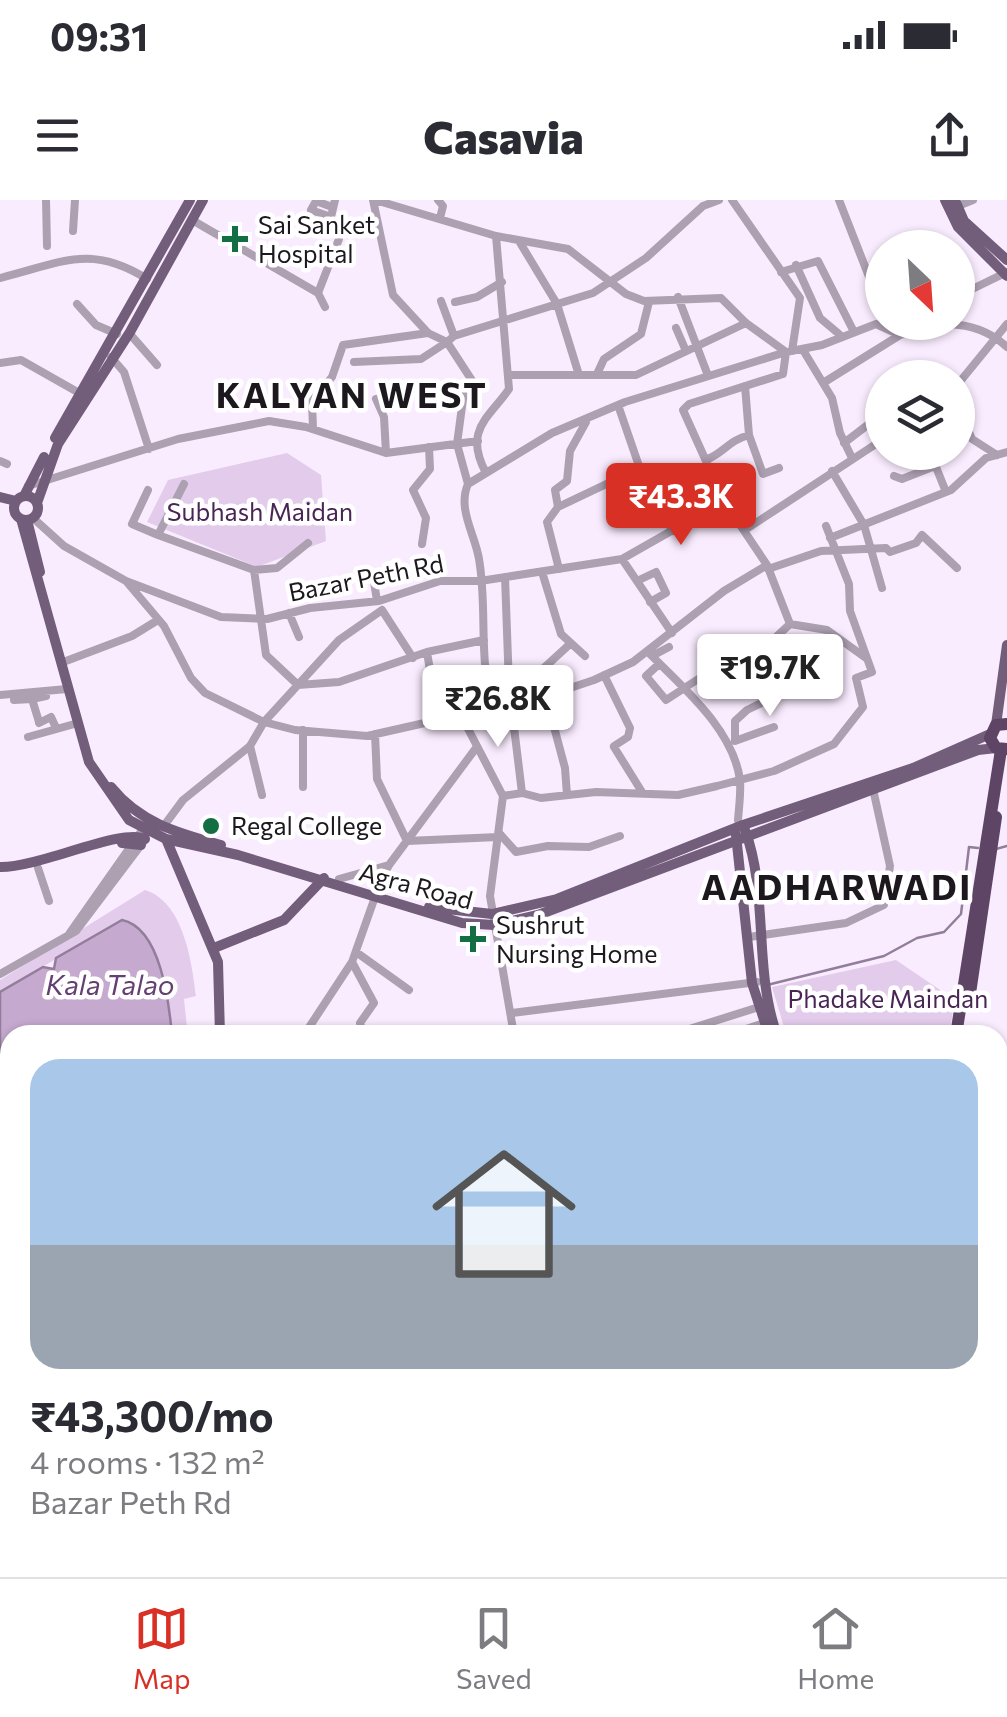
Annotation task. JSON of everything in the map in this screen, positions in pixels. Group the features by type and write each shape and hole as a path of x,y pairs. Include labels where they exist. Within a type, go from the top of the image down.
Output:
{"highway":[{"path":"989,838 1005,772 998,728"},
{"path":"958,1025 1003,751"},
{"path":"966,1025 986,854"}],"main road":[{"path":"123,334 147,279 190,200"},
{"path":"203,200 73,413 23,507 67,689 98,779 129,820 149,833 214,948 221,987 220,1025"},
{"path":"945,200 958,227 1006,276"},
{"path":"964,201 976,235 1007,260"},
{"path":"0,505 23,507 37,503 44,465"},
{"path":"0,497 23,507"},
{"name":"Agra Road","path":"23,507 101,773 149,833 444,910 493,919 557,899 913,768 998,728"},
{"path":"998,728 1007,645"},
{"name":"Agra Road","path":"740,830 873,789 978,750 1003,751"},
{"path":"740,830 752,901 760,1006 768,1025"},
{"path":"0,869 38,868 149,833"},
{"path":"0,869 36,864 122,836 149,833"},
{"path":"214,948 284,920 324,878"},
{"name":"Agra Road","path":"324,878 339,879 375,894"},
{"path":"757,982 769,1025"}],"street":[{"path":"46,200 47,246"},
{"path":"73,231 75,200"},
{"path":"428,334 393,294 374,200 496,236 568,249 626,294 649,302 721,298 746,324 789,352"},
{"path":"438,200 443,206 440,218"},
{"path":"354,362 421,360 448,340 594,293 646,258 703,206 719,200"},
{"path":"732,200 800,298 789,352 783,374 684,410 724,501 768,567 790,624"},
{"path":"838,200 865,268"},
{"path":"192,220 318,293 325,306"},
{"path":"486,473 478,441 483,416 509,388 510,375 496,236"},
{"path":"318,293 339,240"},
{"path":"520,241 557,304 579,375"},
{"path":"0,278 99,256 116,260 147,279"},
{"path":"781,272 818,261 853,329"},
{"path":"796,265 820,318 833,334 865,327"},
{"path":"975,289 1006,276"},
{"path":"455,302 477,297 502,282"},
{"path":"678,298 708,373"},
{"path":"441,301 448,340 473,382 462,399 457,444 468,484 464,506 479,559 488,694 495,713"},
{"path":"596,374 604,359 641,334 649,302"},
{"path":"76,304 96,325 123,334 156,365"},
{"path":"510,375 636,375 746,324"},
{"path":"975,364 1007,324"},
{"path":"975,326 1007,347"},
{"path":"676,328 686,352"},
{"path":"468,484 552,433 618,405 708,373 750,366 803,350 853,329"},
{"path":"313,429 312,401 332,376 343,345 428,334 448,340"},
{"path":"823,383 891,340"},
{"path":"803,350 823,383 852,458"},
{"path":"110,356 124,372 149,449"},
{"path":"0,363 30,364 84,396"},
{"path":"745,386 749,435 763,474 779,468"},
{"path":"376,399 384,417 386,453"},
{"path":"618,405 658,511 674,530"},
{"path":"558,507 555,490 567,481 573,442 581,426 594,416"},
{"path":"478,441 386,453 313,429 269,421 149,449 42,482 23,507 64,546 126,581 158,620 191,678 206,693 264,722 303,730 376,734 438,720 465,723 542,699 670,648"},
{"path":"844,444 865,427"},
{"path":"708,460 728,442 749,435"},
{"path":"975,436 1002,454"},
{"path":"422,544 426,518 413,490 430,469 429,447"},
{"path":"745,530 865,450"},
{"path":"830,538 946,492 986,458 1002,454"},
{"path":"559,569 547,533 547,522 558,507 640,468"},
{"path":"894,476 902,478 924,470"},
{"path":"937,470 946,492"},
{"path":"832,471 864,525 882,588"},
{"path":"158,534 184,484"},
{"path":"148,490 132,524 254,570 277,568 308,543"},
{"name":"Bazar Peth Rd","path":"126,581 220,616 259,618 380,604 440,581 480,581 622,559 724,501"},
{"path":"503,796 678,794 774,771 834,744 863,707 856,678 872,672 850,611 849,584 826,526"},
{"path":"790,624 775,638 752,644 665,699 646,676 653,657 672,633 724,591 768,567 834,550 886,548 890,552 916,543 922,536 958,568"},
{"path":"622,559 672,633"},
{"path":"254,570 266,654 298,685 339,682 427,652 484,640"},
{"path":"385,572 373,586 412,658"},
{"path":"542,572 560,634 586,656"},
{"path":"636,581 656,572 666,593 650,602"},
{"path":"505,576 522,793"},
{"path":"148,608 157,591"},
{"path":"0,974 76,931 149,833 250,746 264,722 339,640 380,604"},
{"path":"290,613 299,637"},
{"path":"66,661 132,636 158,620"},
{"path":"790,624 827,630 869,660"},
{"path":"740,830 740,779 731,742 735,721 747,710 786,691 775,638"},
{"path":"567,795 565,768 534,677 570,644"},
{"path":"427,652 438,720"},
{"path":"653,657 731,742"},
{"path":"671,676 684,669"},
{"path":"604,675 631,732 614,746 642,792"},
{"path":"0,695 67,689"},
{"path":"14,700 46,696"},
{"path":"32,699 43,732"},
{"path":"39,722 52,717 56,728"},
{"path":"28,737 78,723"},
{"path":"465,723 503,796 493,919 513,1025"},
{"path":"731,742 774,727"},
{"path":"303,730 303,787"},
{"path":"376,734 377,778 407,841"},
{"path":"250,746 262,794"},
{"path":"311,1025 352,962 389,865 476,748"},
{"path":"754,936 846,922 884,905 890,866 873,789"},
{"path":"407,841 499,835 516,852 548,846 588,848 620,836"},
{"path":"339,879 389,865"},
{"path":"38,868 50,901"},
{"path":"356,952 409,990"},
{"path":"352,962 374,1003 361,1025"},
{"path":"512,1013 757,982"},
{"path":"701,1025 760,1006"}],"green space":[{"name":"Subhash Maidan","path":"287,453 321,475 326,541 257,567 147,522 168,480"},
{"path":"145,890 169,907 177,920 192,967 196,996 184,999 187,1025 170,1025 164,986 153,956 122,920 0,992 0,980"},
{"name":"Phadake Maindan","path":"896,960 955,1000 951,1025 783,1025 772,987"}],"water":[{"name":"Kala Talao","path":"122,920 135,926 154,951 171,1025 0,1025 0,992 43,967 54,969 56,958"}],"waterway":[{"path":"996,849 1007,846"},
{"path":"767,985 884,956 917,938 944,932 961,914 969,847 978,848"}],"place":[{"name":"Sai Sanket Hospital","path":"235,239"},
{"name":"Regal College","path":"211,826"},
{"name":"Sushrut Nursing Home","path":"473,939"}],"district":[{"name":"KALYAN WEST","path":"352,396"},
{"name":"AADHARWADI","path":"837,888"}]}
